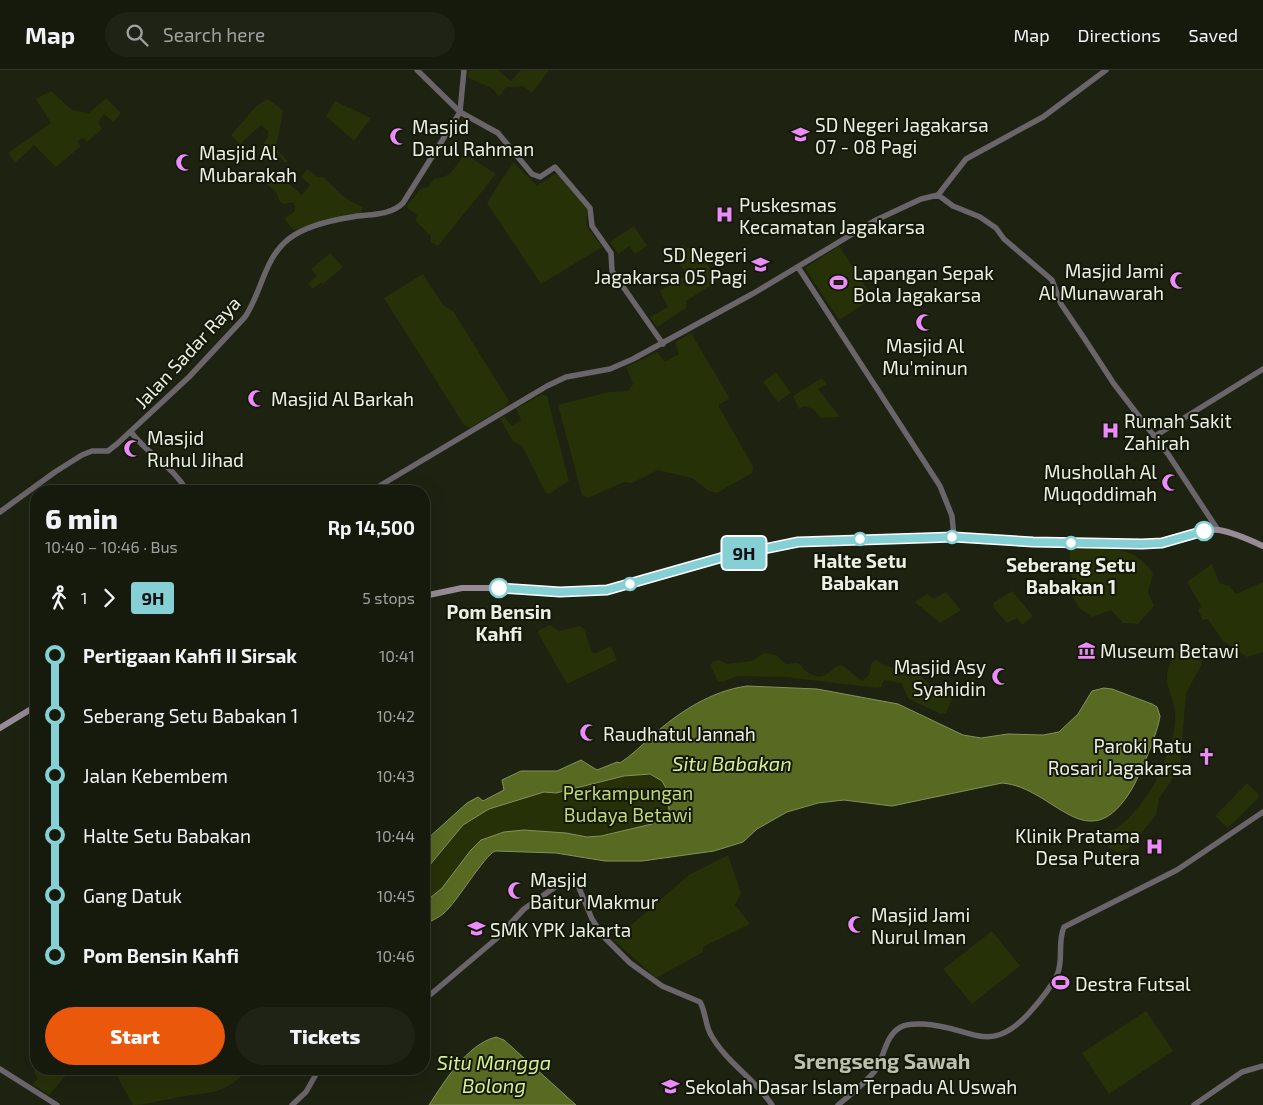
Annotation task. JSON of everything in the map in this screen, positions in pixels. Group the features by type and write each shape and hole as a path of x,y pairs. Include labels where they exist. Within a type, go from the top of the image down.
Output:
{"main road":[{"path":"430,595 462,588 560,592 601,591 720,558 798,542 954,537 1016,541 1142,544 1162,543 1204,531 1218,530 1263,545"},
{"path":"0,728 30,710"}],"street":[{"path":"418,70 460,112 498,133 532,174 540,176 554,168 559,170 590,208 592,226 611,253 612,271 663,344"},
{"name":"Jalan Sadar Raya","path":"37,485 55,472 92,451 108,451 189,377 245,317 254,301 265,272 282,245 298,233 338,220 397,209 411,191 460,112 464,70"},
{"path":"381,485 552,383 566,377 616,367 663,344 888,213 921,199 938,195 966,159 1043,117 1106,70"},
{"path":"938,195 953,206 980,217 996,228 1004,239 1052,280 1061,304 1091,349 1155,436 1218,530"},
{"path":"798,267 940,486 949,506 954,537"},
{"path":"1155,436 1263,369"},
{"path":"131,432 151,453 176,474 183,485"},
{"name":"Jalan Sadar Raya","path":"0,512 30,490"},
{"path":"840,1104 875,1071 888,1041 901,1027 916,1024 940,1025 982,1038 994,1037 1015,1028 1046,995 1058,974 1060,937 1064,927 1177,870 1263,812"},
{"path":"430,995 496,939 524,909 561,882 571,880 577,883 581,889 592,919 603,936 630,964 662,986 700,1002 711,1036 746,1076 763,1092 772,1105"},
{"path":"1194,1105 1242,1072 1263,1066"},
{"path":"0,1070 57,1105"},
{"path":"292,1105 306,1092 316,1075"}],"green space":[{"path":"469,70 498,70 511,81 521,70 549,70 532,93 523,86 506,87 499,97 493,89 467,77"},
{"path":"51,91 72,110 89,113 106,98 121,113 113,122 104,114 98,122 102,129 87,142 82,138 77,142 81,146 56,167 34,145 15,163 8,153 51,123 36,99"},
{"path":"268,99 283,110 276,148 288,162 284,162 269,144 264,149 260,149 268,137 268,131 261,125 240,144 231,135 257,105"},
{"path":"335,101 371,118 354,141 326,116"},
{"path":"465,154 496,174 438,246 431,242 431,236 416,221 417,215 406,207 420,189 428,187 435,178 441,178 449,174"},
{"path":"513,162 537,186 558,172 588,207 586,225 602,247 541,284 487,203"},
{"path":"270,167 302,195 310,185 301,177 307,169 318,177 323,177 344,197 362,207 362,214 294,230 284,219 295,211 294,202 284,204 280,202 276,192 260,178"},
{"path":"634,226 647,246 635,254 629,246 618,254 610,242"},
{"path":"682,244 687,249 695,245 718,281 686,301 686,308 657,327 650,317 668,307 660,291 687,275 672,252"},
{"name":"Lapangan Sepak Bola Jagakarsa","path":"839,246 873,298 839,320 805,268"},
{"path":"330,253 343,267 323,284 321,282 313,289 308,284 317,276 311,269"},
{"path":"423,274 443,305 453,311 509,401 506,406 470,428 464,425 384,298"},
{"path":"691,333 729,397 728,400 719,404 719,407 753,466 752,473 717,493 709,491 692,478 658,470 632,483 624,482 588,498 582,495 558,405 609,392 628,391 633,384 626,367 657,352 665,362 679,354 675,342"},
{"path":"776,372 791,393 778,402 763,382"},
{"path":"822,378 827,384 818,389 840,417 821,418 813,409 805,406 799,409 793,396"},
{"path":"542,394 547,396 569,481 549,494 546,493 522,446 513,441 500,419 504,416 512,426 521,420 516,409"},
{"path":"1086,548 1124,551 1139,558 1153,573 1148,592 1154,606 1138,624 1123,623 1111,610 1092,617 1080,609 1072,596 1074,583 1069,568 1070,550"},
{"path":"1212,564 1219,583 1229,586 1236,594 1263,582 1263,652 1247,657 1223,641 1208,619 1203,620 1198,610 1201,606 1187,582"},
{"path":"1012,591 1033,616 1022,625 1017,618 1007,623 994,608 993,603"},
{"path":"946,592 961,610 940,623 915,602 927,594 934,599"},
{"path":"550,625 559,631 580,626 584,629 592,652 596,653 609,647 612,648 617,660 567,684 538,633 539,630"},
{"path":"1182,650 1201,654 1202,664 1186,693 1180,767 1159,799 1156,815 1129,848 1117,852 1110,848 1101,837 1103,834 1120,826 1132,814 1149,793 1161,770 1171,742 1175,721 1175,709 1167,681 1167,673 1174,654"},
{"path":"764,653 776,655 786,664 797,663 806,671 818,677 842,665 862,681 869,675 871,664 875,660 892,667 900,676 912,667 930,685 942,688 953,697 946,713 941,714 909,699 901,683 884,680 881,687 878,688 786,677 738,676 722,682 718,681 710,666 712,662 719,660 727,664 752,661"},
{"name":"Perkampungan Budaya Betawi","path":"634,774 651,776 657,778 665,787 668,793 669,810 664,817 652,824 601,836 587,837 566,833 524,830 487,838 474,847 442,888 430,898 430,865 463,825 489,809 544,792 556,793"},
{"path":"1247,783 1260,796 1228,828 1215,816"},
{"path":"728,855 741,893 735,905 750,924 703,947 703,952 656,978 614,940 689,875"},
{"path":"992,931 1020,966 972,1004 943,969"},
{"path":"1146,1011 1173,1051 1109,1094 1082,1053"},
{"path":"36,1075 66,1075 49,1095 32,1084 38,1079"},
{"path":"116,1075 242,1075 223,1089 133,1105"}],"water":[{"name":"Situ Babakan","path":"747,686 817,689 898,704 963,735 981,738 1008,734 1043,735 1059,732 1078,714 1092,691 1104,688 1112,689 1152,704 1157,707 1160,716 1153,742 1133,787 1117,809 1101,819 1086,821 1070,815 1021,787 1002,783 892,806 844,800 818,803 787,812 757,829 743,842 714,851 642,861 605,861 556,853 495,851 484,861 444,913 430,922 430,898 442,888 481,840 504,832 524,830 566,833 587,837 601,836 652,824 664,817 669,810 667,790 662,781 650,774 624,776 556,793 544,792 489,809 463,825 430,865 430,836 467,803 478,797 483,801 504,790 502,780 521,771 557,771 581,760 597,770 617,762 620,763 684,711 708,698"},
{"name":"Situ Mangga Bolong","path":"496,1037 504,1040 576,1105 429,1105 457,1065 475,1048 485,1041"}],"bus line":[{"name":"9H","path":"499,588 555,590 560,592 601,591 720,558 798,542 954,537 1033,542 1158,544 1204,531"}],"place":[{"name":"SD Negeri Jagakarsa 07 - 08 Pagi","path":"801,135"},
{"name":"Masjid Darul Rahman","path":"398,137"},
{"name":"Masjid Al Mubarakah","path":"185,163"},
{"name":"Puskesmas Kecamatan Jagakarsa","path":"725,215"},
{"name":"SD Negeri Jagakarsa 05 Pagi","path":"761,265"},
{"name":"Masjid Jami Al Munawarah","path":"1178,281"},
{"name":"Lapangan Sepak Bola Jagakarsa","path":"839,283"},
{"name":"Masjid Al Mu'minun","path":"925,322"},
{"name":"Masjid Al Barkah","path":"257,398"},
{"name":"Rumah Sakit Zahirah","path":"1110,431"},
{"name":"Masjid Ruhul Jihad","path":"133,448"},
{"name":"Mushollah Al Muqoddimah","path":"1171,482"},
{"name":"Halte Setu Babakan","path":"860,539"},
{"name":"Seberang Setu Babakan 1","path":"1071,543"},
{"name":"Pom Bensin Kahfi","path":"499,588"},
{"name":"Museum Betawi","path":"1086,650"},
{"name":"Masjid Asy Syahidin","path":"1000,677"},
{"name":"Raudhatul Jannah","path":"589,733"},
{"name":"Paroki Ratu Rosari Jagakarsa","path":"1206,756"},
{"name":"Klinik Pratama Desa Putera","path":"1154,846"},
{"name":"Masjid Baitur Makmur","path":"516,890"},
{"name":"Masjid Jami Nurul Iman","path":"857,925"},
{"name":"SMK YPK Jakarta","path":"476,929"},
{"name":"Destra Futsal","path":"1061,983"},
{"name":"Sekolah Dasar Islam Terpadu Al Uswah","path":"671,1086"}],"district":[{"name":"Srengseng Sawah","path":"882,1060"}]}
